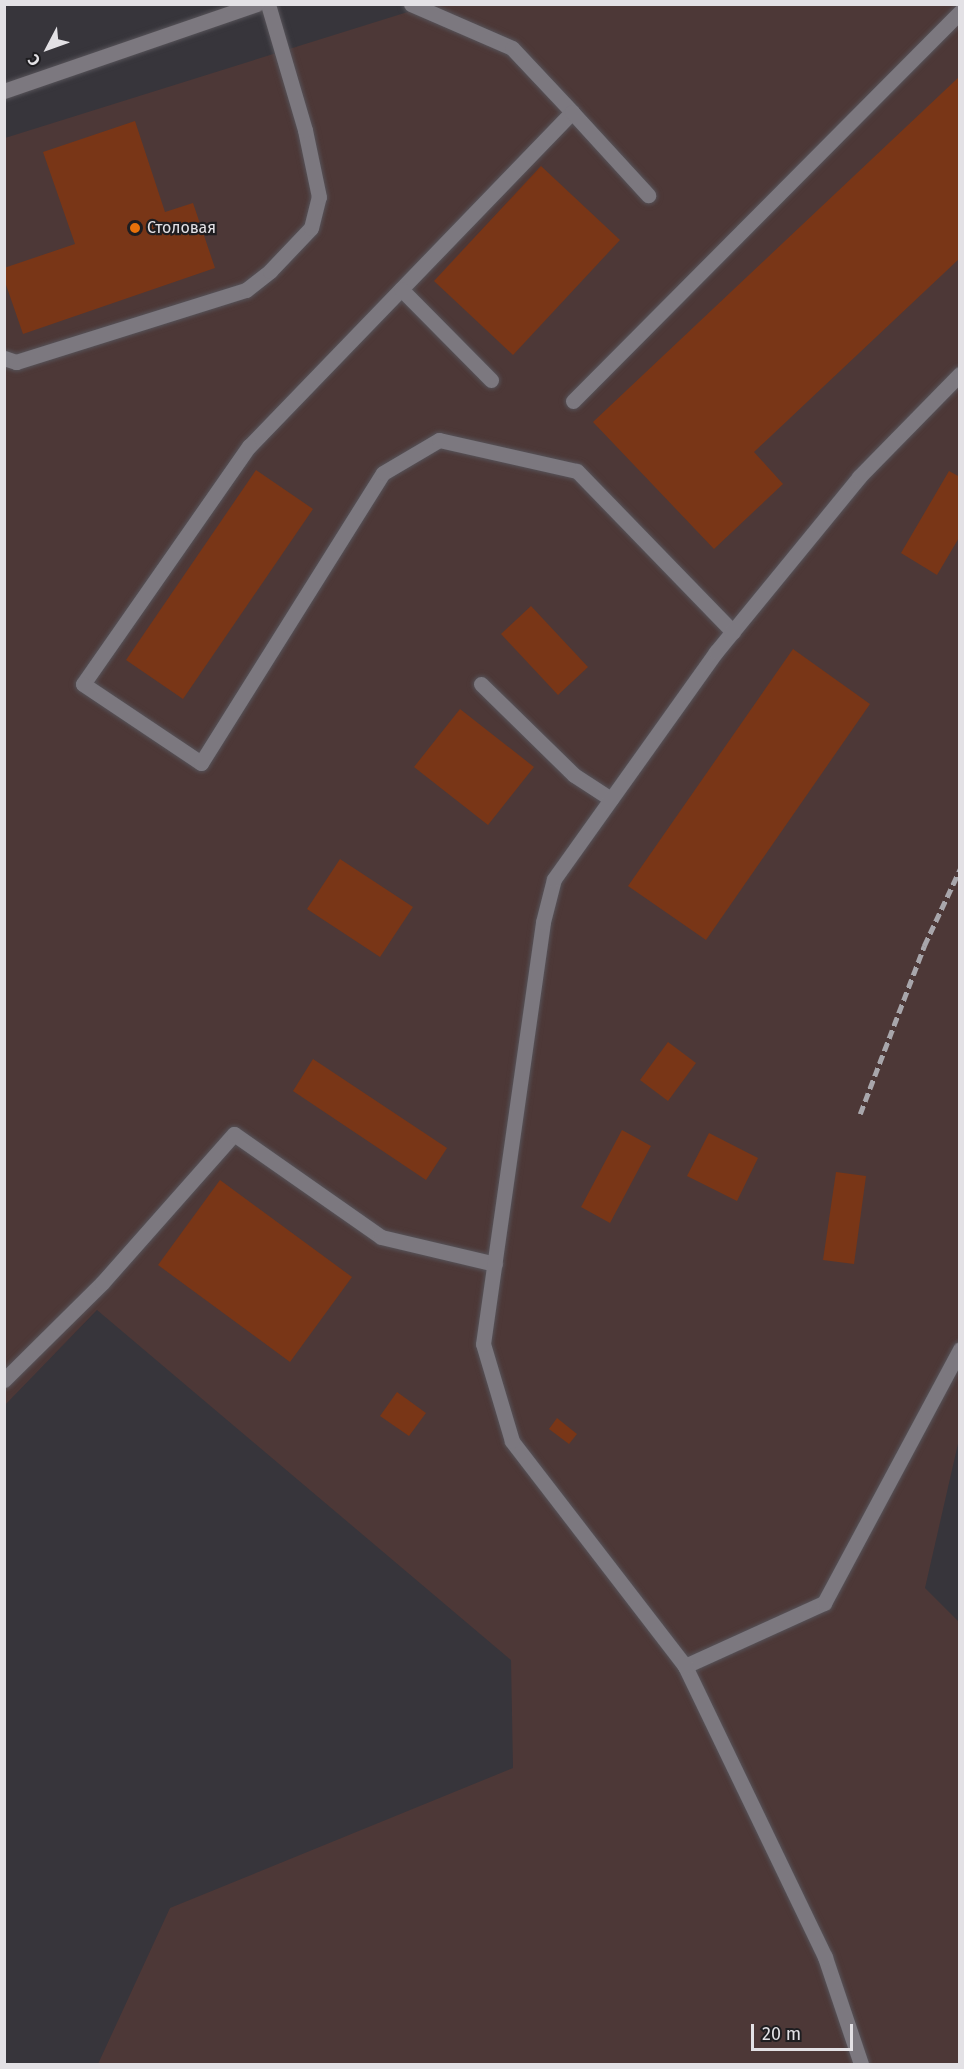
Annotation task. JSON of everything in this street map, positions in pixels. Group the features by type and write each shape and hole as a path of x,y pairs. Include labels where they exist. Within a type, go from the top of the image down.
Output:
{"street":[{"path":"4,91 256,4"},
{"path":"4,358 16,362 246,290 270,271 311,228 319,198 305,130 268,4"},
{"path":"411,4 512,48 648,195"},
{"path":"573,401 960,12"},
{"path":"572,112 249,446 83,684 201,763 382,473 439,440 577,471 733,632"},
{"path":"401,289 491,380"},
{"path":"861,2064 825,1957 685,1666 512,1441 483,1344 546,912 554,879 733,632 859,477 960,374"},
{"path":"481,684 574,775 611,799"},
{"path":"4,1380 102,1283 234,1134 381,1237 495,1264"},
{"path":"685,1666 824,1603 960,1349"}],"shaded area":[{"path":"430,5 959,5 960,1435 925,1588 959,1622 959,2064 98,2064 170,1908 513,1768 511,1660 97,1310 5,1405 5,138"}],"building":[{"path":"960,76 960,258 754,452 783,484 714,549 593,422"},
{"name":"Столовая","path":"135,121 165,212 193,203 215,268 23,334 4,279 4,268 75,244 43,152"},
{"path":"541,166 620,240 513,355 434,281"},
{"path":"256,470 313,509 183,699 126,660"},
{"path":"949,471 960,477 960,536 937,575 901,553"},
{"path":"531,606 588,667 558,695 501,634"},
{"path":"793,649 870,704 706,940 628,886"},
{"path":"460,709 534,767 488,825 414,767"},
{"path":"340,859 413,907 380,957 307,909"},
{"path":"668,1042 696,1063 668,1101 640,1080"},
{"path":"313,1059 447,1148 426,1180 293,1091"},
{"path":"622,1130 651,1146 610,1223 581,1207"},
{"path":"709,1133 758,1158 737,1201 687,1176"},
{"path":"836,1172 866,1176 854,1264 823,1260"},
{"path":"220,1180 352,1277 290,1362 158,1265"},
{"path":"397,1392 426,1413 409,1436 380,1416"},
{"path":"557,1418 577,1434 569,1444 549,1429"}],"railway":[{"path":"860,1114 924,946 960,869"}],"place":[{"name":"Столовая","path":"135,228"}]}
